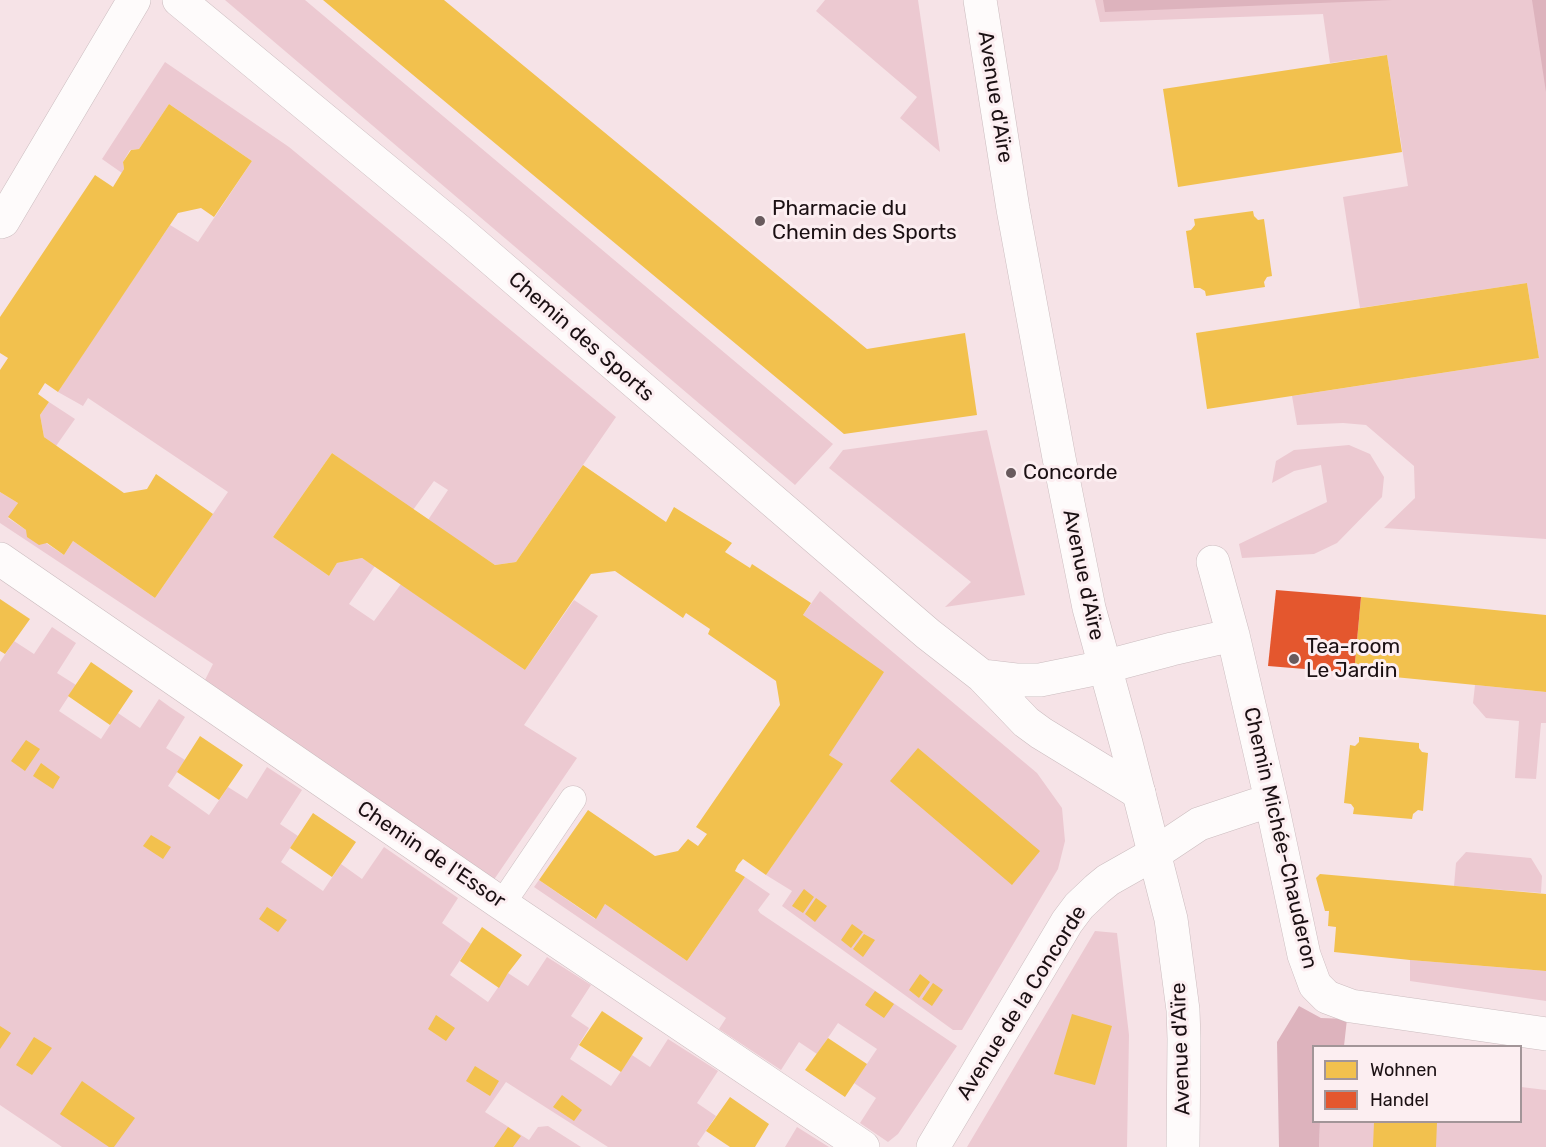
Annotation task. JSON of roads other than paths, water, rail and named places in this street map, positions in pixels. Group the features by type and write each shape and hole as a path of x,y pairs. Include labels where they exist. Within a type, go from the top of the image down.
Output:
{"street":[{"path":"0,222 3,221 134,0"},
{"name":"Chemin des Sports","path":"179,0 458,231 928,634 981,676 1026,722 1139,793"},
{"name":"Avenue d'Aïre","path":"980,0 1013,209 1089,608 1171,919 1183,1010 1183,1147"},
{"name":"Chemin de l'Essor","path":"0,559 502,904 863,1147"},
{"name":"Chemin Michée-Chauderon","path":"1213,562 1233,635 1304,956 1315,985 1327,997 1351,1006 1546,1034"},
{"path":"981,676 1040,680 1104,667 1233,635"},
{"path":"502,904 573,799"},
{"name":"Avenue de la Concorde","path":"933,1147 1067,922 1079,906 1108,880 1154,854 1199,824 1271,800"}],"place":[{"name":"Pharmacie du Chemin des Sports","path":"760,221"},
{"name":"Concorde","path":"1011,473"},
{"name":"Tea-room Le Jardin","path":"1294,659"}]}
